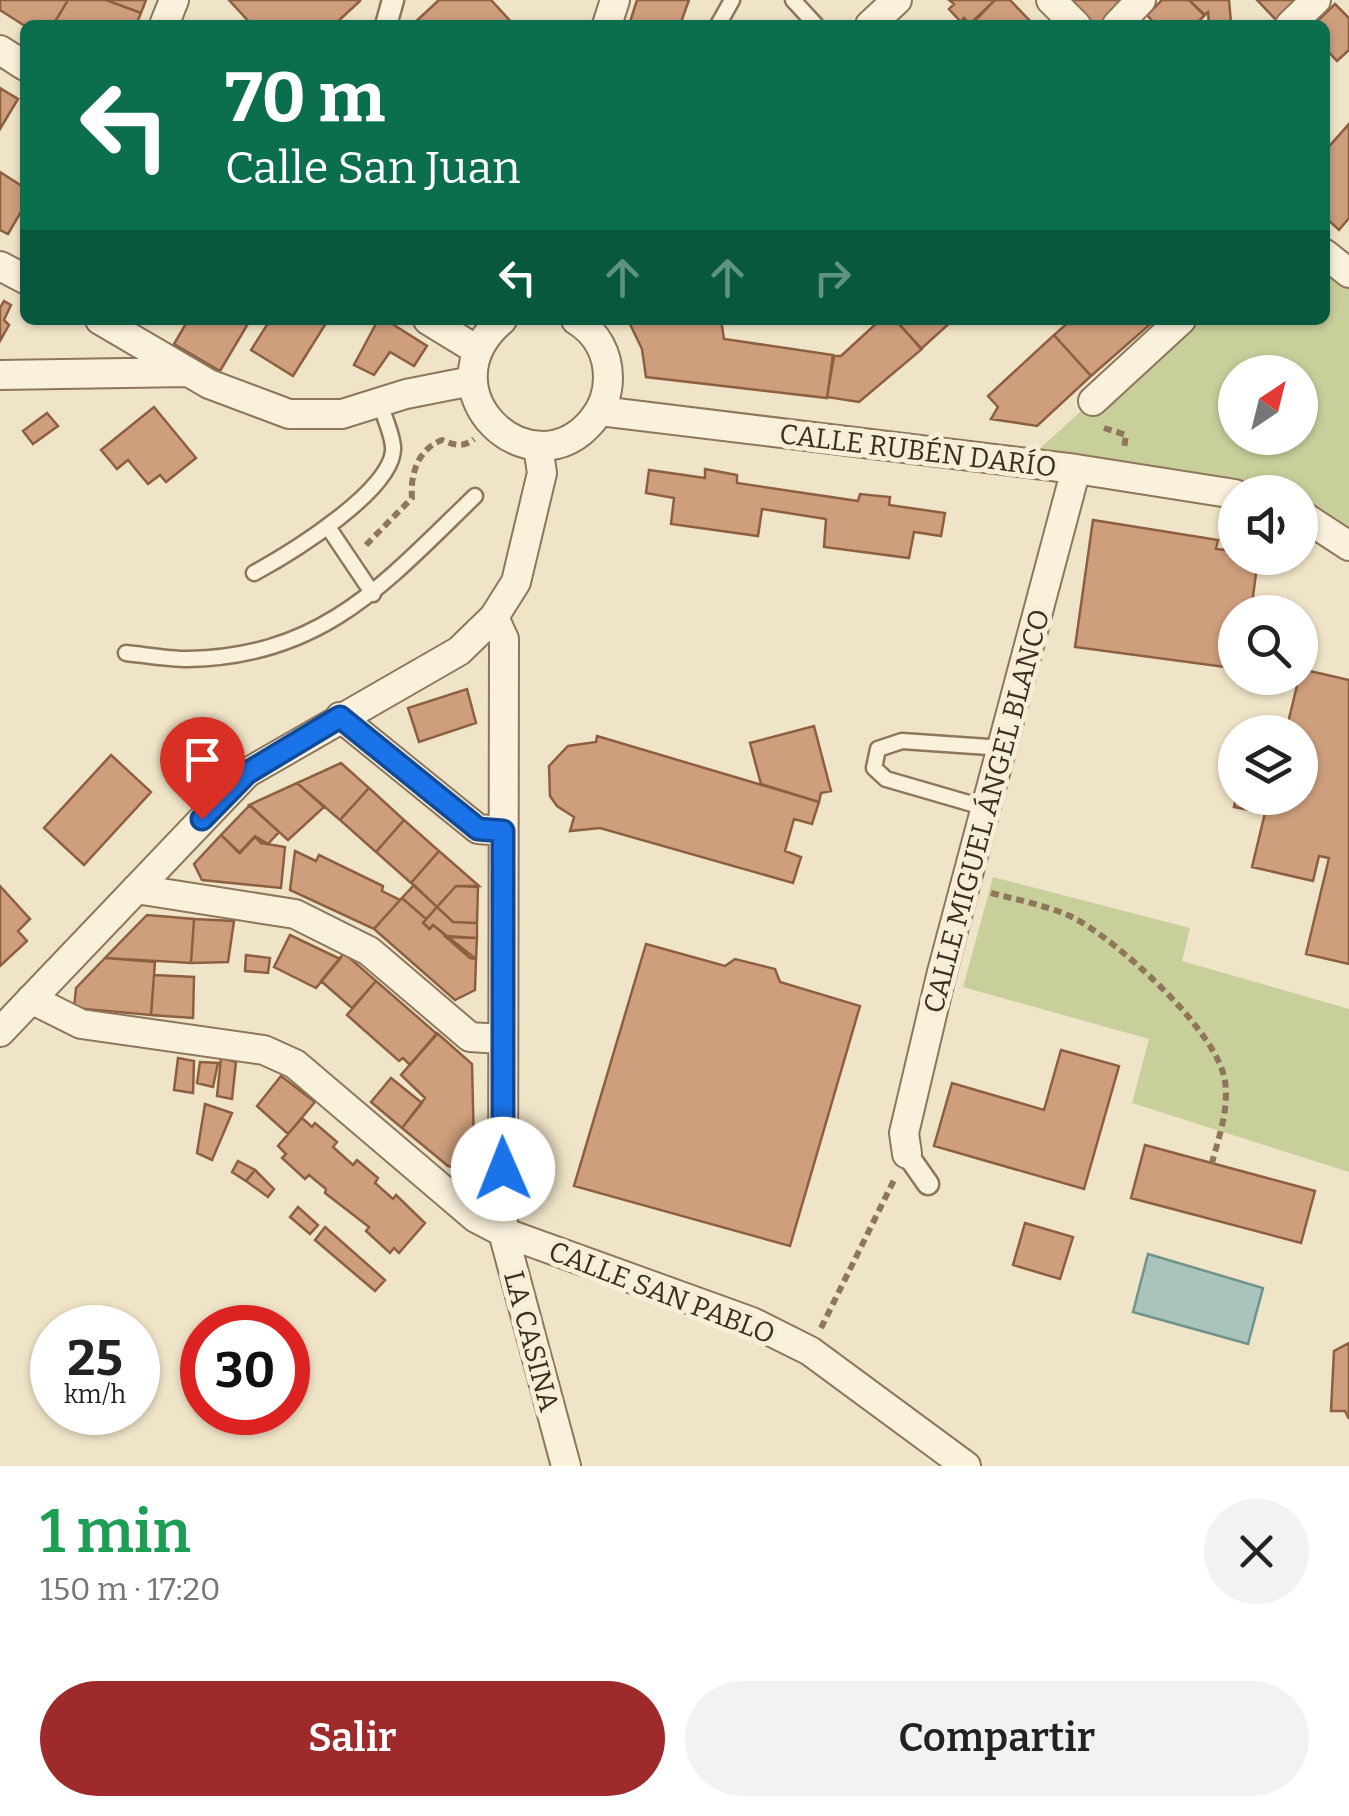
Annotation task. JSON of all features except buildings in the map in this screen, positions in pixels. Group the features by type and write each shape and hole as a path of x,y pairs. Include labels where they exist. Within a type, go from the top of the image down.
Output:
{"street":[{"path":"875,20 897,0"},
{"path":"1051,0 1071,20"},
{"path":"1122,20 1141,0"},
{"path":"1295,20 1316,0"},
{"path":"108,325 209,384 289,414 342,414 472,380"},
{"path":"436,325 477,350"},
{"path":"496,325 477,350 472,380 478,405 492,426 513,440 538,446 562,442 584,430 600,411 608,388 608,365 600,343 581,325"},
{"path":"1092,401 1176,325"},
{"path":"0,375 188,372"},
{"name":"CALLE RUBÉN DARÍO","path":"600,411 1076,469 1218,491"},
{"path":"0,1032 247,773 459,651 494,617 516,582 542,474 538,446"},
{"name":"CALLE MIGUEL ÁNGEL BLANCO","path":"907,1154 904,1133 1076,469"},
{"path":"1318,524 1346,539"},
{"name":"LA CASINA","path":"494,617 504,639 503,1232 566,1466"},
{"path":"340,717 478,829 503,831"},
{"path":"136,889 295,914 369,952 470,1036 502,1038"},
{"name":"CALLE SAN PABLO","path":"30,999 81,1024 264,1050 295,1064 476,1218 503,1232 752,1322 810,1351 966,1466"},
{"path":"907,1154 928,1184"}],"lane":[{"path":"793,0 811,20"},
{"path":"254,574 334,522 390,468 393,446 379,402"},
{"path":"126,653 188,659 285,644 334,620 374,594 475,496"},
{"path":"334,522 374,594"},
{"path":"987,808 886,779 874,768 874,756 878,749 902,741 1003,748"}],"path":[{"path":"1092,401 1100,427 1126,435 1119,475"},
{"path":"334,522 364,547 412,498 410,478 431,444 442,440 454,445 467,444 492,426"},
{"path":"966,887 1043,906 1090,928 1114,944 1195,1023 1216,1051 1225,1079 1226,1110 1212,1163"},
{"path":"810,1351 907,1154"}],"green space":[{"path":"1330,258 1349,273 1349,546 1318,526 1318,475 1218,475 1218,490 1025,462 1176,325 1330,325"},
{"path":"993,877 1190,928 1182,961 1349,1009 1349,1172 1132,1103 1149,1039 963,987"}],"water":[{"path":"1148,1254 1263,1288 1248,1344 1133,1312"}],"route":[{"path":"202,819 247,773 340,717 478,829 503,831 503,1169"}]}
